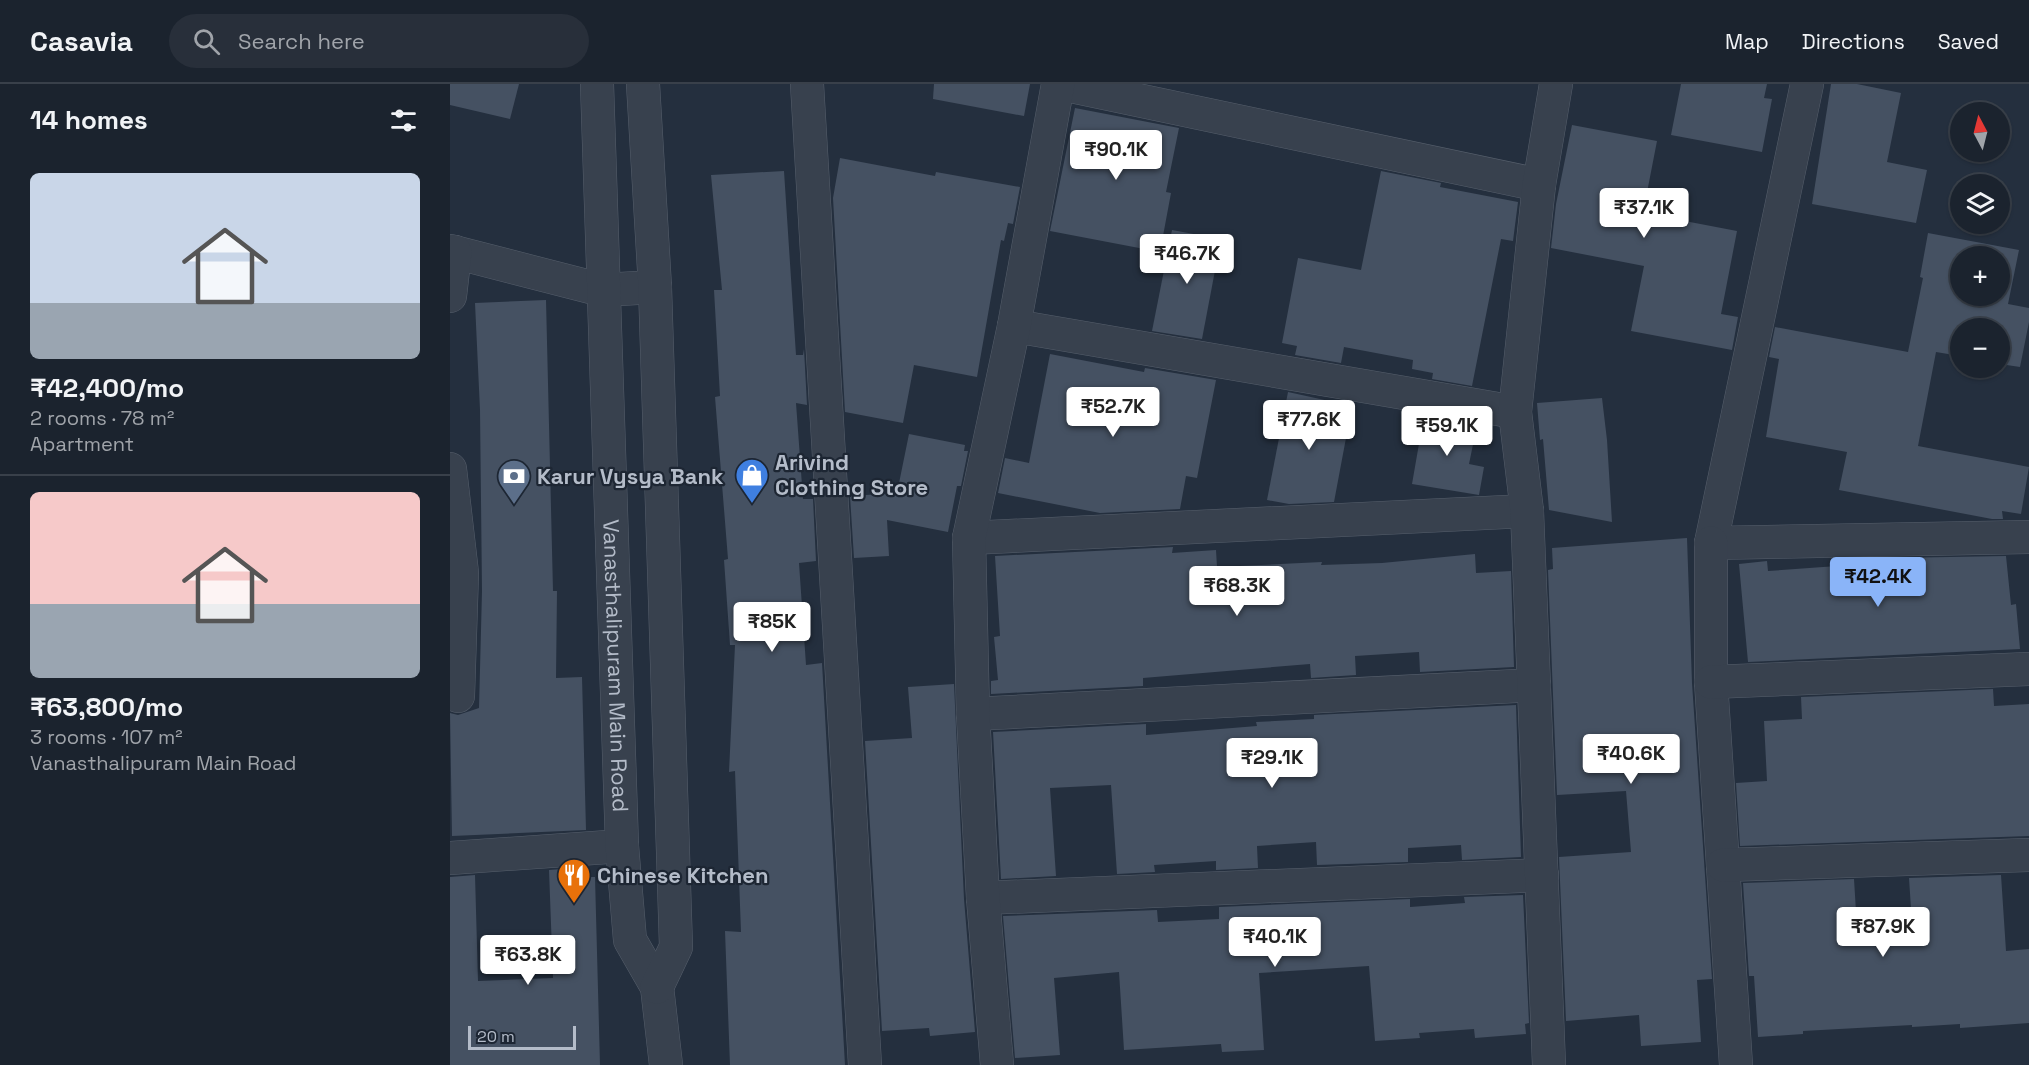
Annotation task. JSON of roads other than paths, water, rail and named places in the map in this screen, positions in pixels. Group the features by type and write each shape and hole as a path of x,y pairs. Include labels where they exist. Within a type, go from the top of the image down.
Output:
{"street":[{"name":"Vanasthalipuram Main Road","path":"597,84 622,846 630,940 657,987 666,1065"},
{"path":"643,84 655,287 676,947 657,987"},
{"path":"807,84 865,1065"},
{"path":"997,1065 983,898 973,714 969,538 1014,326 1060,84 1539,185"},
{"path":"1549,1065 1527,511 1515,412 1539,185 1556,84"},
{"path":"1736,1065 1711,682 1711,543 1807,84"},
{"path":"450,296 452,251 602,290 655,287"},
{"path":"1014,326 1515,412"},
{"path":"450,469 462,573 458,696"},
{"path":"969,538 1527,511"},
{"path":"1711,543 2029,537"},
{"path":"1711,682 2029,669"},
{"path":"973,714 1534,685"},
{"path":"450,858 622,846"},
{"path":"1723,865 2029,855"},
{"path":"983,898 1542,875"}],"place":[{"name":"Arivind Clothing Store","path":"752,504"},
{"name":"Karur Vysya Bank","path":"514,505"},
{"name":"Chinese Kitchen","path":"574,904"}]}
